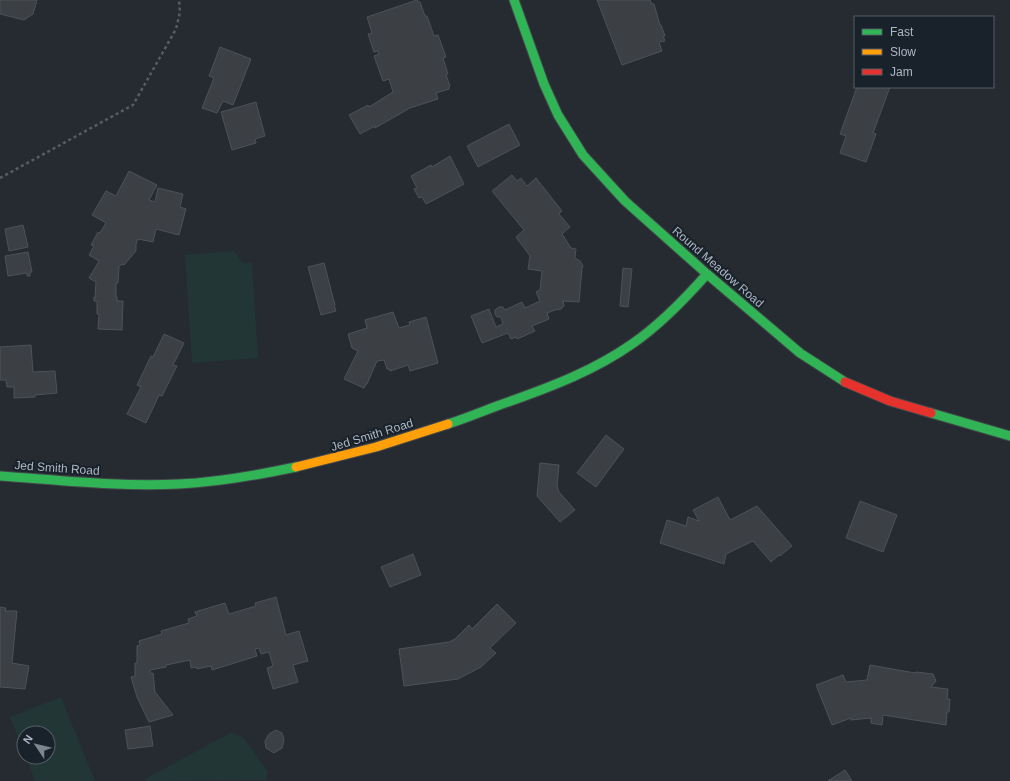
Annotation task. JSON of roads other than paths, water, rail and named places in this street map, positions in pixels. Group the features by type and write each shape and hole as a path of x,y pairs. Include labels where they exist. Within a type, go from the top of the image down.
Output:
{"street":[{"name":"Round Meadow Road","path":"514,0 544,84 555,108 583,155 625,201 707,274 800,353 846,383 890,401 1010,436"},
{"name":"Jed Smith Road","path":"0,476 132,484 180,484 296,468 332,460 429,431 572,378 620,352 664,319 707,274"}]}
